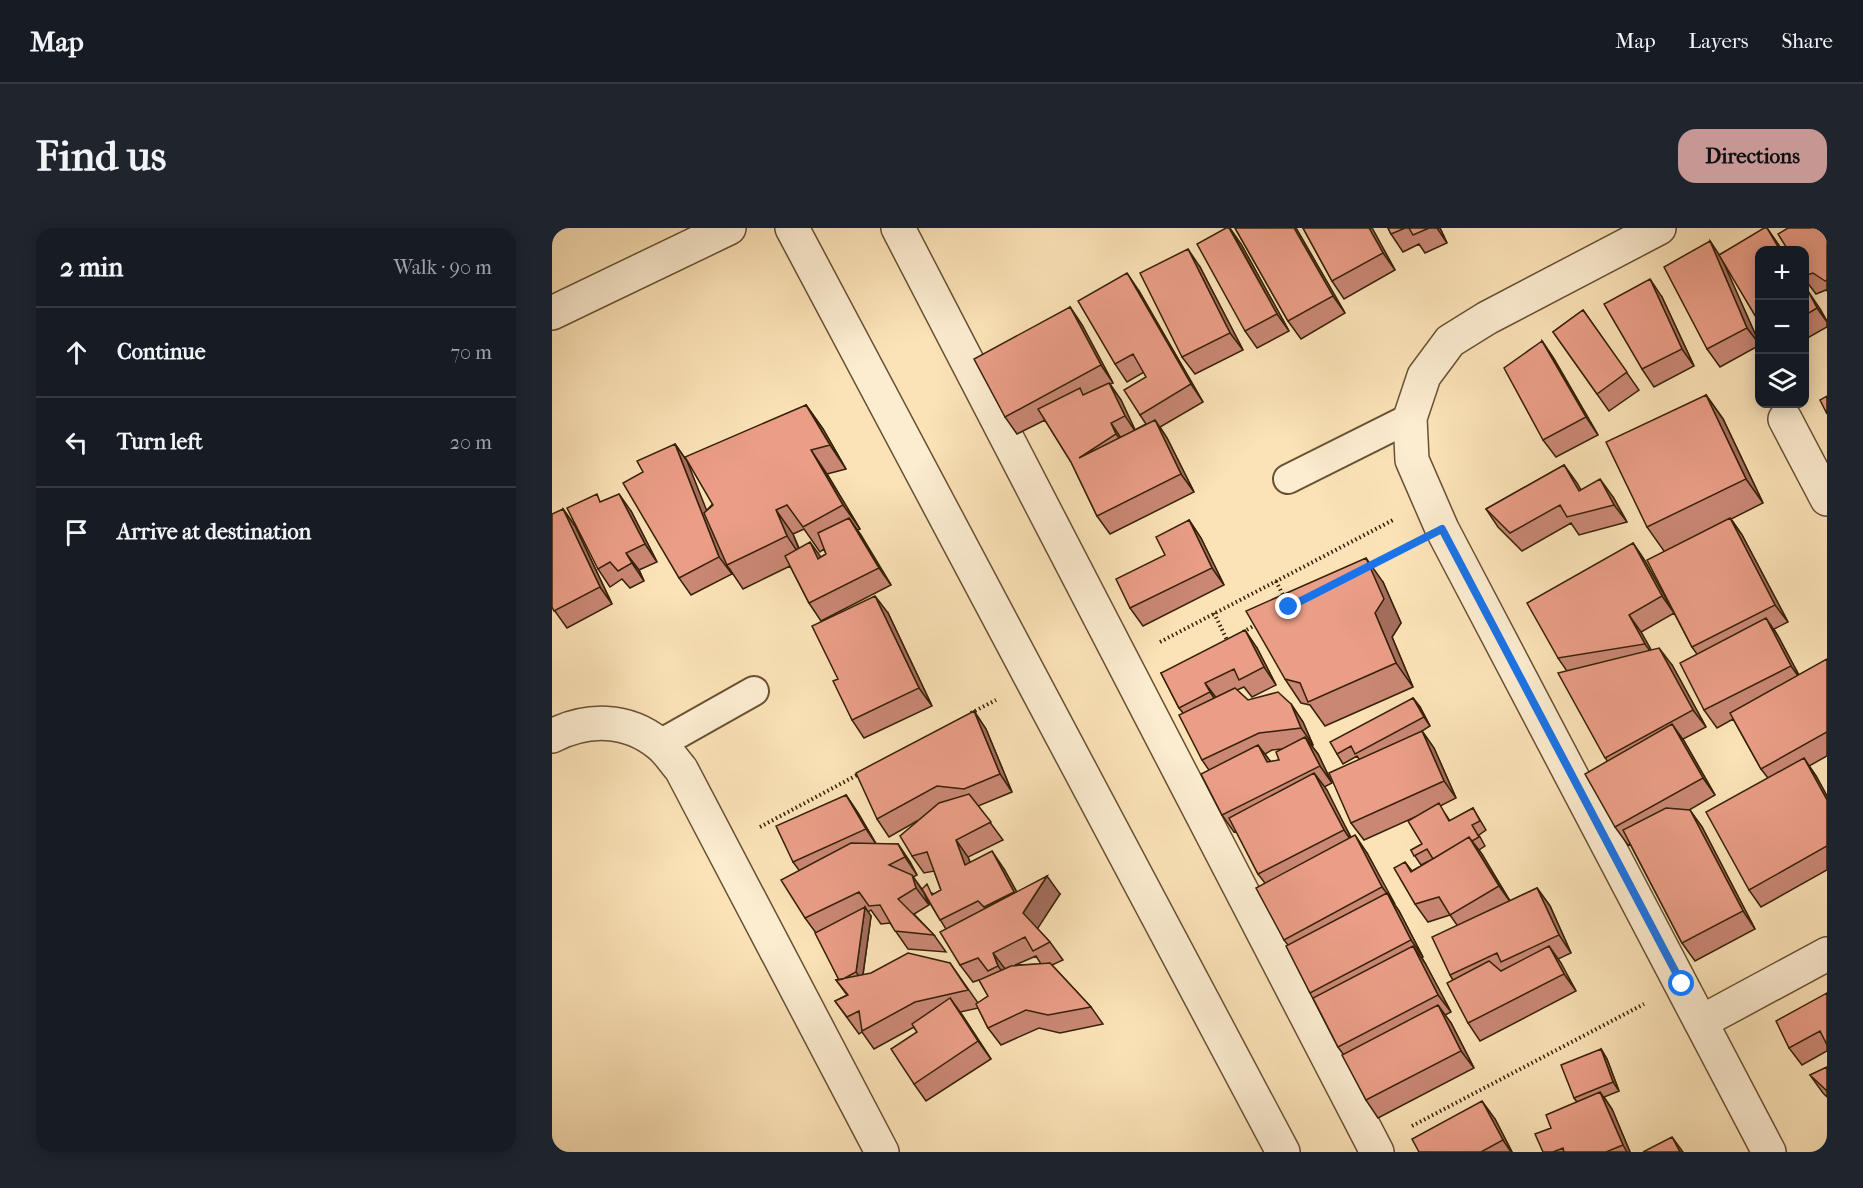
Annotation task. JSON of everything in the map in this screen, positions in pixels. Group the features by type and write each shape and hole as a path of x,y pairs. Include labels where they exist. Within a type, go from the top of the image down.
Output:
{"street":[{"path":"552,313 729,228"},
{"path":"792,228 1283,1152"},
{"path":"898,228 1376,1149"},
{"path":"1659,228 1487,318 1450,341 1424,376 1410,418 1412,460 1435,515 1769,1152"},
{"path":"1785,419 1827,499"},
{"path":"552,736 568,728 600,722 632,728 660,744 681,769 882,1152"},
{"path":"1701,1022 1827,954"}],"lane":[{"path":"1287,479 1410,418"},
{"path":"660,744 754,691"}],"path":[{"path":"1123,662 1276,581 1435,515"},
{"path":"1360,571 1435,515"},
{"path":"1276,581 1289,607"},
{"path":"1214,614 1227,640"},
{"path":"1217,645 1258,624"},
{"path":"970,714 1032,681"},
{"path":"722,847 867,770"},
{"path":"1376,1149 1682,984"}],"building":[{"path":"1229,228 1277,314 1245,331 1197,244"},
{"path":"1235,228 1294,228 1333,296 1288,321"},
{"path":"1303,228 1369,228 1383,253 1332,281"},
{"path":"1388,228 1405,228 1391,234"},
{"path":"1409,228 1429,228 1413,235"},
{"path":"1767,228 1778,246 1755,246 1755,316 1719,255"},
{"path":"1788,228 1827,228 1827,280 1813,273 1809,274 1809,246 1786,246 1778,234"},
{"path":"1710,241 1747,328 1707,349 1664,267"},
{"path":"1188,249 1230,333 1182,357 1140,273"},
{"path":"1127,273 1191,384 1140,415 1124,390 1146,377 1133,354 1115,364 1078,301"},
{"path":"1650,279 1682,349 1642,369 1604,304"},
{"path":"1809,293 1817,308 1809,313"},
{"path":"1070,307 1101,365 1005,417 974,359"},
{"path":"1583,310 1627,372 1597,394 1553,332"},
{"path":"1542,341 1586,417 1543,440 1504,368"},
{"path":"1109,383 1125,416 1111,423 1116,434 1079,458 1155,420 1181,474 1097,516 1071,462 1038,409 1080,388 1083,395"},
{"path":"1706,395 1746,479 1647,527 1606,442"},
{"path":"1827,396 1827,414 1820,400"},
{"path":"806,405 830,445 811,450 843,505 803,527 787,505 776,510 787,536 727,565 704,513 713,505 685,457"},
{"path":"675,444 719,557 679,578 623,483 643,472 637,461"},
{"path":"1564,465 1579,491 1600,479 1614,505 1567,517 1560,505 1510,533 1486,509"},
{"path":"597,494 600,502 619,494 645,544 626,553 632,563 618,571 610,562 598,569 567,508"},
{"path":"563,509 600,587 554,611 552,607 552,514"},
{"path":"849,518 879,568 809,603 785,556 810,542 818,559 826,554 818,533"},
{"path":"1730,518 1775,605 1692,647 1647,560"},
{"path":"1189,520 1212,568 1130,608 1116,579 1165,555 1156,537"},
{"path":"1633,543 1662,596 1629,615 1645,644 1558,658 1527,603"},
{"path":"1366,558 1384,599 1375,613 1396,663 1308,702 1300,683 1285,679 1246,611"},
{"path":"875,596 919,688 852,720 833,681 838,679 812,626"},
{"path":"1766,618 1791,666 1704,710 1680,663"},
{"path":"1245,630 1264,667 1239,680 1234,669 1205,683 1210,692 1179,708 1161,673"},
{"path":"1659,648 1693,710 1605,758 1558,673"},
{"path":"1827,659 1827,732 1761,769 1730,713"},
{"path":"1235,688 1248,700 1278,692 1291,704 1301,728 1259,733 1202,760 1179,715"},
{"path":"1413,698 1424,717 1355,754 1351,746 1337,754 1330,742"},
{"path":"974,711 1000,774 964,789 937,786 877,819 856,773"},
{"path":"1672,724 1703,778 1615,827 1585,774"},
{"path":"1422,731 1444,781 1351,823 1329,773"},
{"path":"1305,737 1320,766 1222,815 1201,774 1258,745 1267,762 1279,760 1276,752"},
{"path":"1804,758 1827,800 1827,846 1749,890 1706,812"},
{"path":"1314,773 1344,830 1258,874 1229,818"},
{"path":"969,794 991,822 956,840 965,865 992,851 1014,892 984,907 978,901 940,920 922,889 927,884 932,895 941,890 927,852 912,856 900,836 939,803"},
{"path":"846,795 866,829 793,862 776,826"},
{"path":"1439,803 1449,821 1473,808 1480,821 1472,825 1479,837 1472,841 1469,837 1433,859 1427,849 1414,856 1411,850 1422,844 1408,821"},
{"path":"1666,808 1690,810 1743,911 1682,943 1623,830"},
{"path":"1355,835 1382,887 1284,940 1256,888"},
{"path":"1469,837 1499,886 1450,915 1439,897 1415,904 1394,868 1405,862 1411,872"},
{"path":"851,843 898,844 905,857 889,865 912,875 916,888 898,899 934,935 895,931 880,905 869,906 859,892 805,918 781,880"},
{"path":"1047,876 1023,913 1050,942 1033,951 1025,937 993,953 998,966 988,971 978,958 960,965 940,932"},
{"path":"1537,888 1559,935 1501,962 1497,953 1450,975 1432,937"},
{"path":"1387,893 1411,940 1310,993 1286,946"},
{"path":"865,907 856,972 839,980 815,933"},
{"path":"1413,946 1438,995 1338,1047 1313,998"},
{"path":"1549,946 1564,974 1468,1023 1447,983 1489,961 1501,971"},
{"path":"908,953 950,963 968,990 915,1002 862,1031 859,1011 847,1017 835,1001 848,995 836,980 871,973"},
{"path":"1050,963 1091,1007 1048,1015 1026,1010 988,1028 976,1004 988,996 979,980 1011,966"},
{"path":"1827,993 1827,1045 1820,1031 1789,1048 1776,1021"},
{"path":"950,998 978,1041 914,1084 891,1049 917,1032 912,1024"},
{"path":"1438,1005 1461,1051 1366,1100 1342,1055"},
{"path":"1601,1049 1613,1082 1574,1098 1561,1065"},
{"path":"1827,1067 1827,1091 1810,1075"},
{"path":"1600,1092 1623,1145 1606,1152 1564,1152 1563,1148 1553,1152 1543,1152 1535,1134 1551,1128 1546,1115"},
{"path":"1482,1101 1503,1140 1481,1152 1419,1152 1412,1139"},
{"path":"1672,1137 1680,1152 1643,1152"}],"route":[{"path":"1289,607 1442,529 1682,984"}]}
